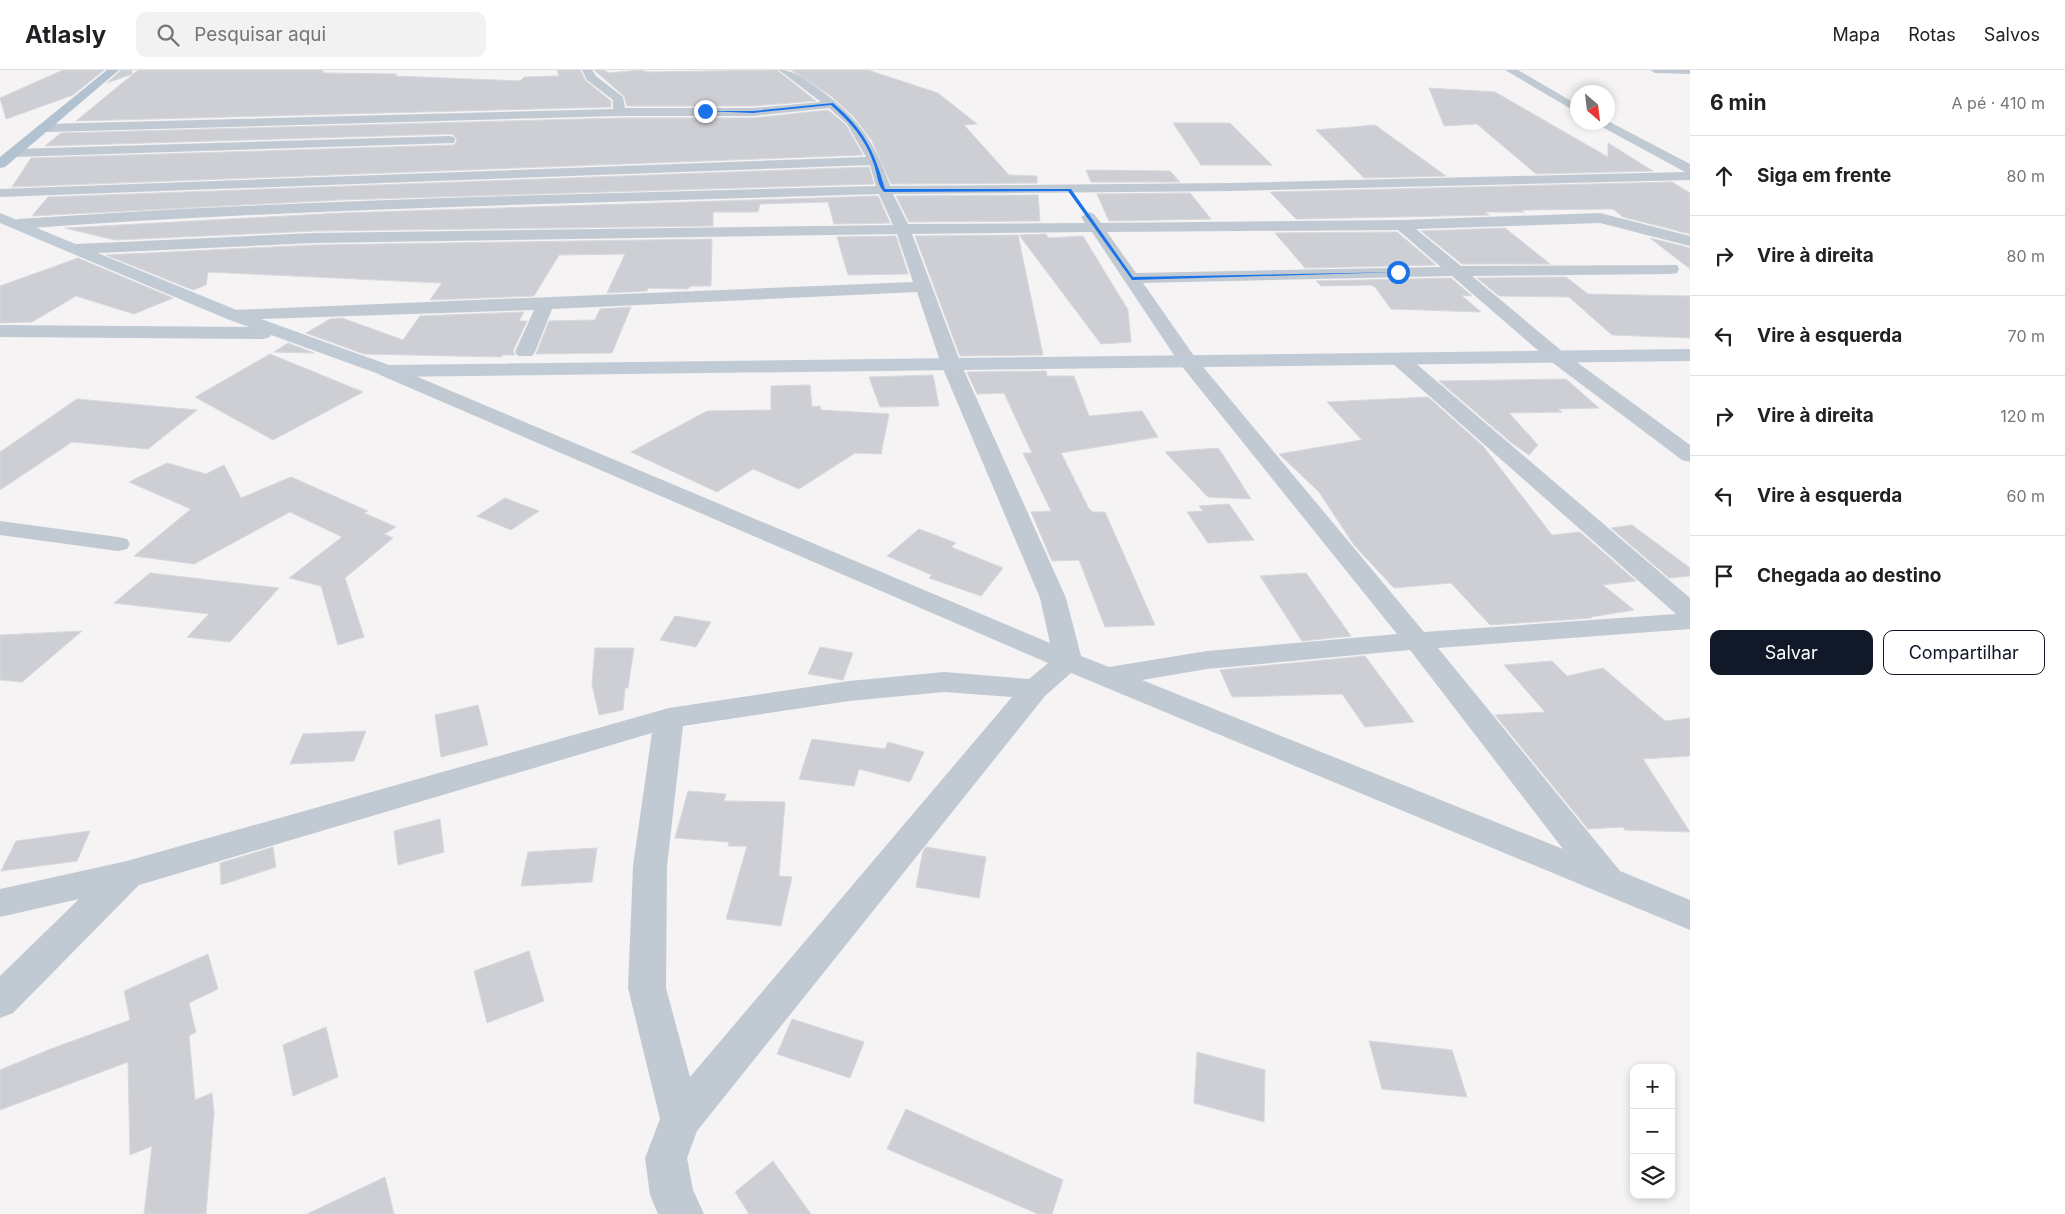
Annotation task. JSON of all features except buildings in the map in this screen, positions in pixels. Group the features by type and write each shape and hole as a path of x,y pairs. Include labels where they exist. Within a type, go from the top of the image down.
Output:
{"main road":[{"path":"0,164 114,70"}],"street":[{"path":"587,70 591,78 619,99 619,112"},
{"path":"784,70 832,104 852,122 875,161 884,190 903,229 951,364 1053,598 1068,661"},
{"path":"1510,70 1570,105"},
{"path":"1655,70 1690,71"},
{"path":"46,128 619,112 753,112 832,104"},
{"path":"427,203 456,116"},
{"path":"1614,130 1690,169"},
{"path":"14,153 448,140"},
{"path":"0,193 440,168 875,161"},
{"path":"18,224 128,216 427,203 884,190 1069,190 1690,176"},
{"path":"1546,180 1562,191"},
{"path":"1069,190 1098,229 1187,360 1417,641 1608,881"},
{"path":"1577,202 1631,241"},
{"path":"0,218 233,315 387,371 1068,661 1110,676 1690,915"},
{"path":"77,249 314,238 903,229 1098,229 1402,225 1600,218 1690,241"},
{"path":"1402,225 1556,356 1690,455"},
{"path":"1132,278 1459,272 1677,273 1647,252"},
{"path":"233,315 545,304 923,287"},
{"path":"525,352 545,304"},
{"path":"0,331 280,333"},
{"path":"387,371 1690,355"},
{"path":"1399,358 1690,612"},
{"path":"0,528 118,544"},
{"path":"1110,676 1207,660 1417,641 1690,622"},
{"path":"682,1214 672,1195 666,1158 681,1119 1035,689 1068,661"},
{"path":"0,903 127,875 669,718 849,691 944,682 1035,689"},
{"path":"669,718 650,866 647,988 681,1119"},
{"path":"0,1000 127,875"}],"route":[{"path":"705,111 753,112 832,104 852,122 862,136 875,161 884,190 1069,190 1132,278 1398,272"}]}
